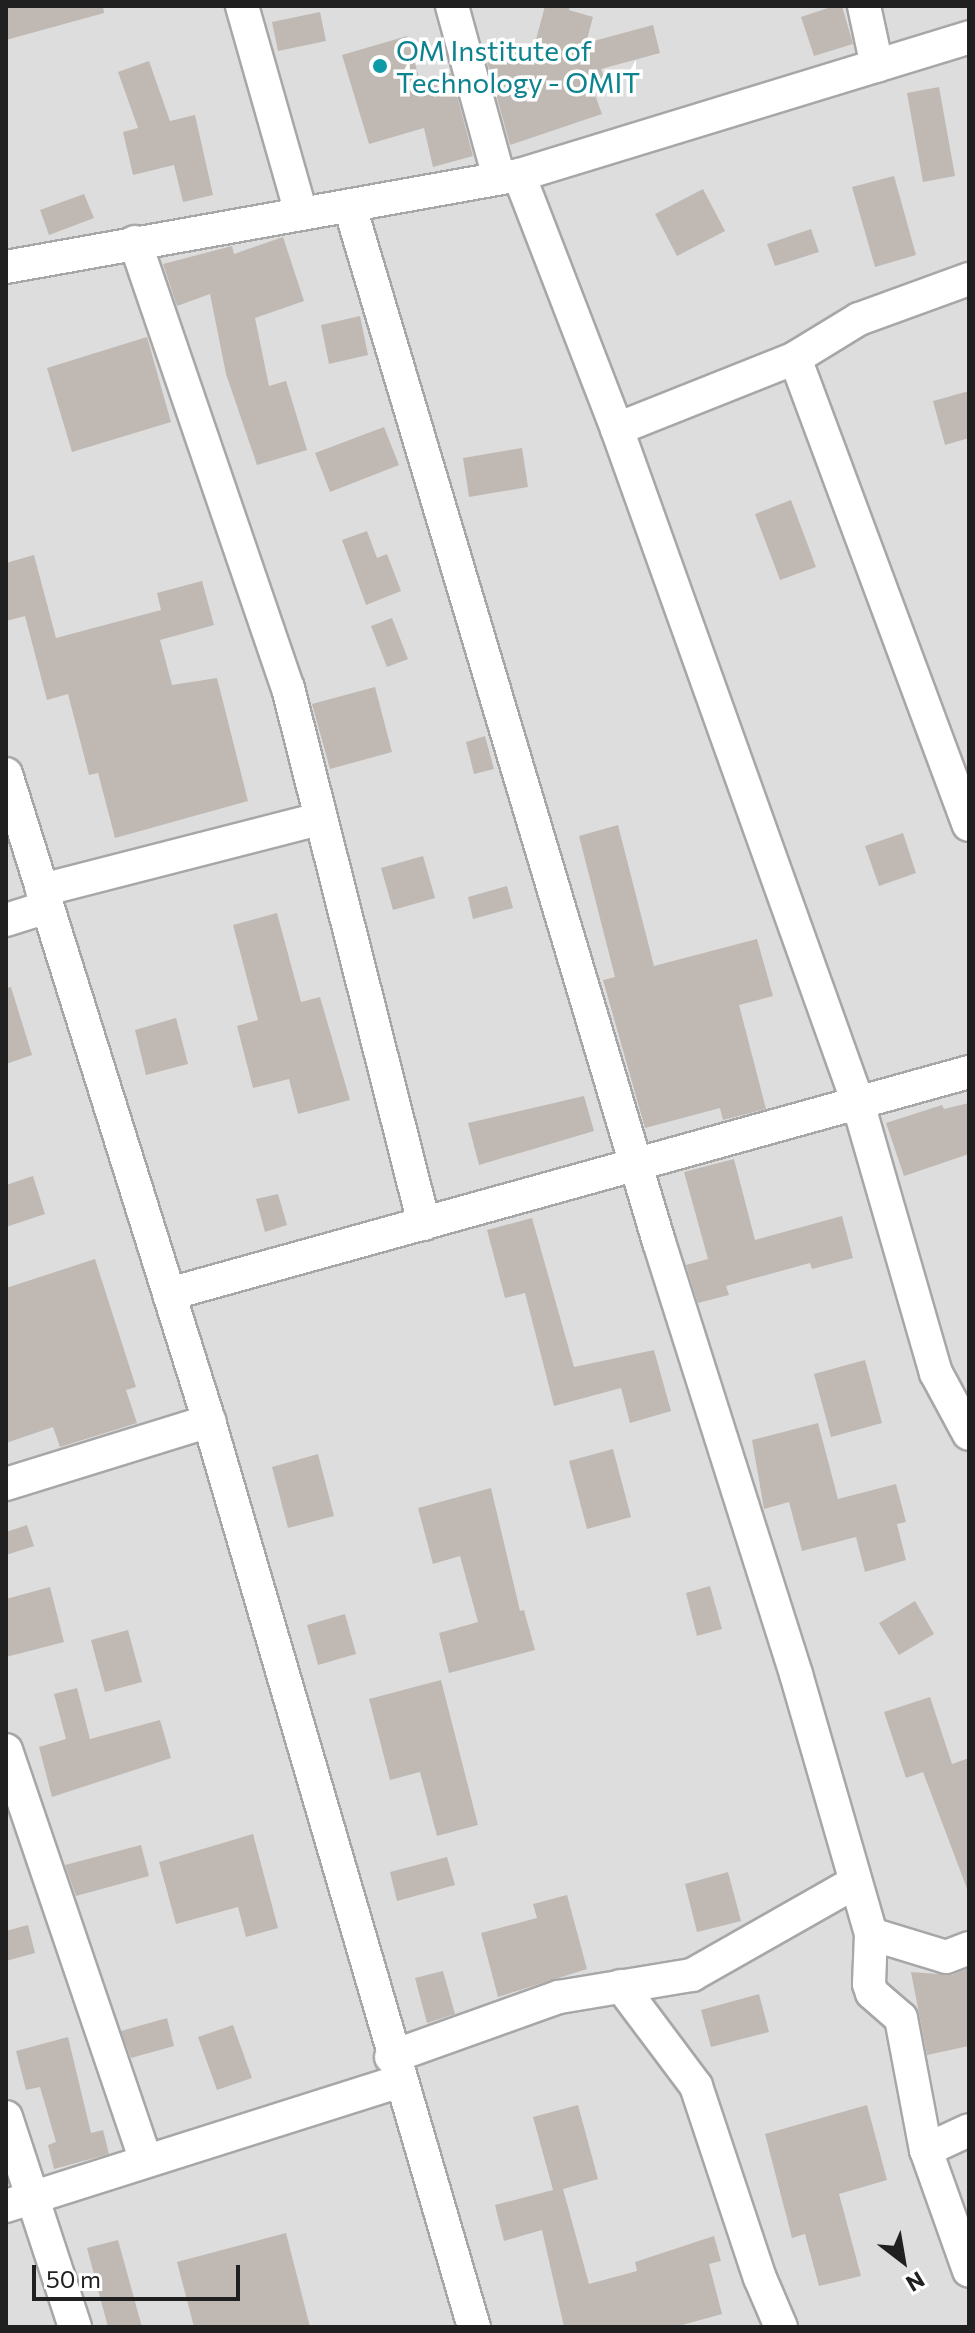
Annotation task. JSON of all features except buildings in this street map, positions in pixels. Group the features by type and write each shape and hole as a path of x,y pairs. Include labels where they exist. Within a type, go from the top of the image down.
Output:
{"street":[{"path":"242,6 301,213"},
{"path":"452,6 509,177 617,429 858,1103 923,1338 948,1400 969,1434"},
{"path":"864,6 877,66"},
{"path":"6,267 509,177 969,37"},
{"path":"350,207 636,1166 796,1674 871,1934 869,1984 872,1993 901,2018 926,2150 969,2271"},
{"path":"135,242 288,688 318,819 424,1224"},
{"path":"617,429 795,358 859,319 969,279"},
{"path":"795,358 959,769 969,825"},
{"path":"6,774 209,1421 395,2070 474,2327"},
{"path":"6,920 45,898 318,819"},
{"path":"169,1294 969,1072"},
{"path":"6,1484 209,1421"},
{"path":"6,1750 145,2159"},
{"path":"20,2203 395,2070 559,1997 692,1975 711,1967 854,1883"},
{"path":"871,1934 946,1957 969,1948"},
{"path":"621,1986 696,2086 760,2278 781,2327"},
{"path":"6,2117 20,2203 75,2327"},
{"path":"926,2150 969,2130"}],"shaded area":[{"path":"6,6 969,6 969,2327 6,2327"}],"place":[{"name":"OM Institute of Technology - OMIT","path":"380,66"}]}
